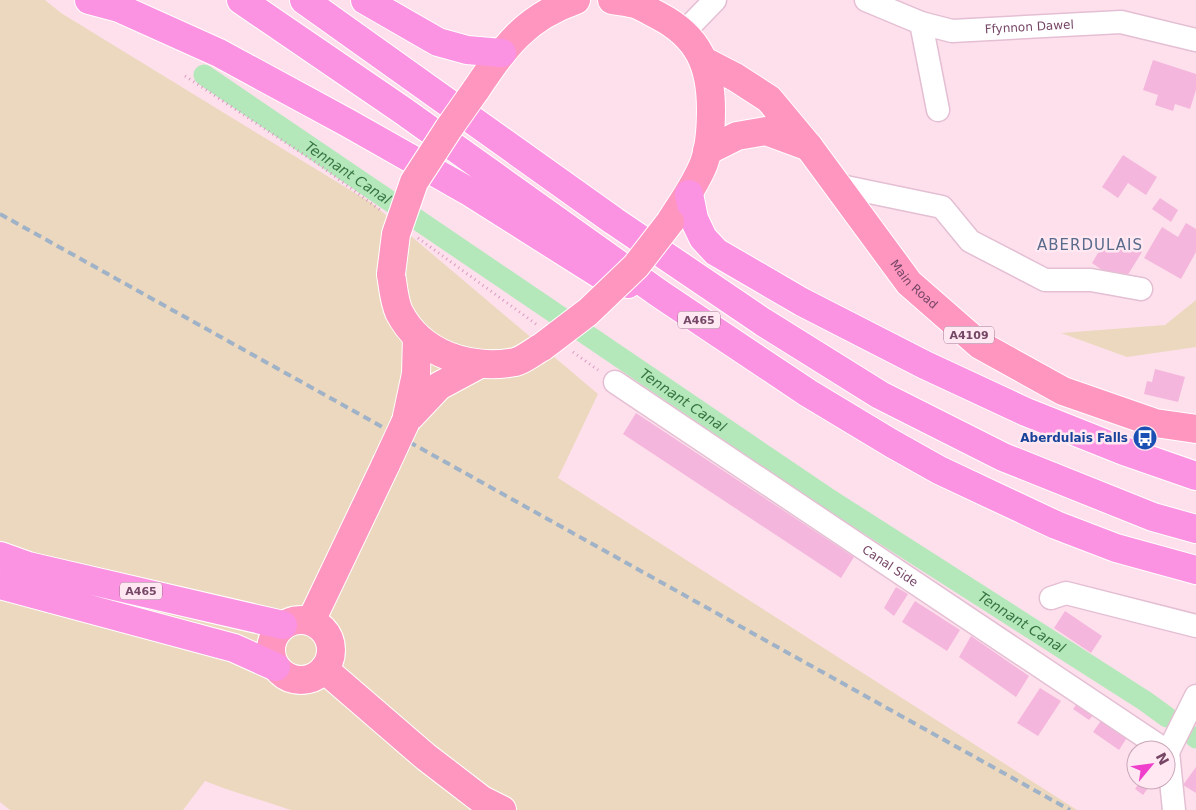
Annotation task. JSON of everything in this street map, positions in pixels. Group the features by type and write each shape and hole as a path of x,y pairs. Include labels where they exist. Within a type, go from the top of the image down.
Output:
{"highway":[{"name":"A465","path":"90,0 119,8 219,53 468,191 601,275 660,294"},
{"name":"A465","path":"241,0 402,110 660,294 808,393 939,470 1056,525 1116,548 1196,570"},
{"name":"A465","path":"304,0 614,221 762,322 880,395 1003,458 1153,517 1196,529"},
{"path":"365,0 438,42 467,50 502,53"},
{"path":"688,194 694,219 703,238 716,252 802,302 925,366 1026,412 1124,451 1196,476"},
{"name":"A465","path":"0,556 28,566 283,625"},
{"name":"A465","path":"0,585 234,648 276,667"}],"main road":[{"path":"576,0 561,5 532,21 502,53 449,128 414,182 396,234 391,274 398,311 417,337 444,356 478,365 517,361 542,347 588,312 636,266 670,222 688,194 704,162 711,131 711,91 704,61 684,32 668,21 634,4 612,0"},
{"name":"Main Road","path":"704,61 735,77 769,99 809,147 909,283 980,345 1063,391 1155,423 1196,429"},
{"path":"706,151 737,136 766,131 809,147"},
{"path":"311,621 406,421 416,374 417,337"},
{"path":"406,421 439,386 478,365"},
{"path":"301,619 311,621 326,633 331,651 324,669 317,675 309,679 300,680 290,678 276,667 270,649 276,631 283,625 292,620 301,619"},
{"path":"324,669 426,757 482,800 502,810"}],"street":[{"path":"684,32 715,0"},
{"name":"Ffynnon Dawel","path":"866,0 921,23 952,31 1121,22 1196,40"},
{"path":"921,23 938,110"},
{"path":"836,185 942,207 970,240 1045,280 1091,280 1141,289"},
{"name":"Canal Side","path":"614,382 1150,740"},
{"path":"1051,598 1066,593 1196,626"},
{"path":"1172,740 1195,699"},
{"path":"1171,790 1174,810"}],"shaded area":[{"path":"0,0 45,0 61,13 373,204 598,394 558,478 1077,810 291,810 205,781 183,810 10,810 0,802"},
{"path":"1196,300 1196,347 1127,357 1061,333 1165,325"}],"building":[{"path":"1153,60 1196,74 1196,90 1190,109 1175,104 1173,111 1155,105 1158,95 1143,90"},
{"path":"1123,155 1157,177 1146,195 1128,183 1118,198 1102,187"},
{"path":"1160,198 1178,210 1171,222 1152,209"},
{"path":"1186,223 1196,229 1196,252 1181,279 1144,258 1162,227 1178,237"},
{"path":"1121,240 1142,252 1116,294 1109,275 1092,263 1104,243 1115,250"},
{"path":"1155,369 1185,377 1178,402 1144,394 1147,381 1152,382"},
{"path":"636,413 854,557 841,578 623,434"},
{"path":"896,587 908,594 894,616 884,608"},
{"path":"915,601 960,630 947,651 902,622"},
{"path":"1065,611 1102,636 1091,653 1054,628"},
{"path":"971,636 1029,676 1016,697 959,657"},
{"path":"1040,688 1061,701 1038,736 1017,723"},
{"path":"1079,701 1095,713 1089,720 1073,709"},
{"path":"1103,718 1128,736 1119,750 1093,732"},
{"path":"1196,767 1196,793 1183,785"},
{"path":"1136,790 1147,790 1143,795"}],"waterway":[{"name":"Tennant Canal","path":"204,75 826,497 1145,701 1167,717"}],"railway":[{"path":"0,214 1070,810"}],"place":[{"name":"Aberdulais Falls","path":"1145,438"}],"district":[{"name":"ABERDULAIS","path":"1090,245"}]}
